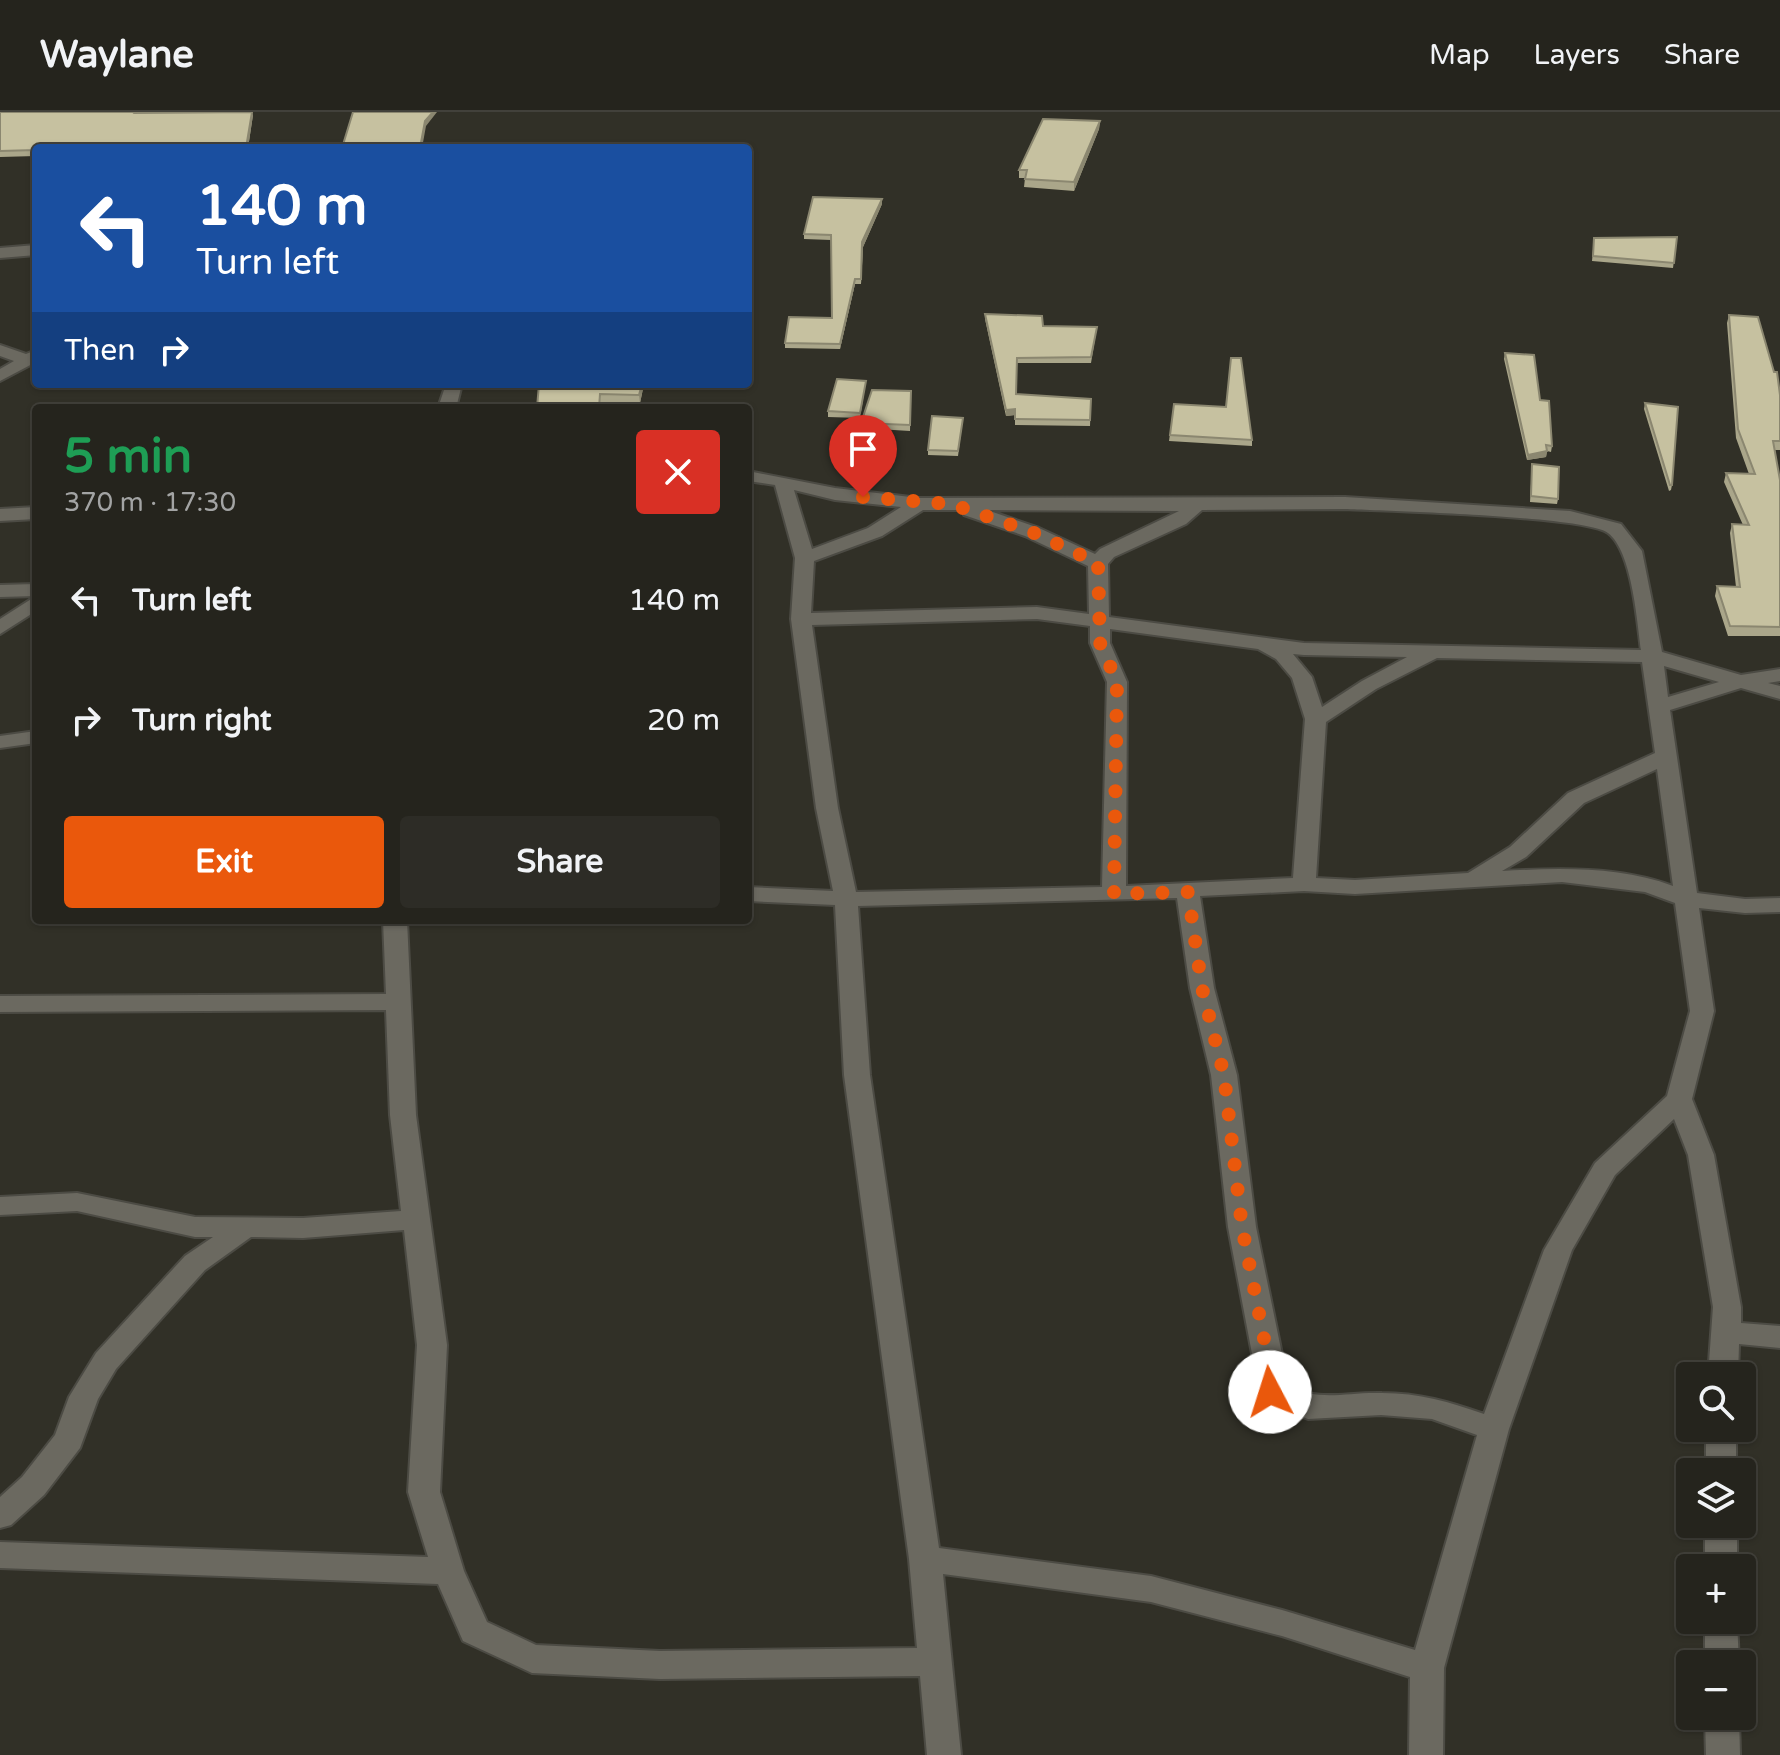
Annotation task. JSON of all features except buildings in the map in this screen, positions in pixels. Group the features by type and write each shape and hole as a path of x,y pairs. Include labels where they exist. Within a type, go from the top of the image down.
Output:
{"street":[{"path":"0,253 32,250"},
{"path":"0,350 32,357"},
{"path":"0,376 32,357"},
{"path":"752,477 835,494 919,504 1360,504 1570,517 1614,528 1632,551 1652,656 1702,1011 1679,1099 1605,1169 1558,1250 1494,1429 1427,1668 1426,1755"},
{"path":"783,482 805,558 801,619 827,808 846,899 857,1075 925,1559 944,1755"},
{"path":"1114,894 1117,682 1100,643 1098,563 1107,553 1179,520 1200,503"},
{"path":"805,558 875,532 919,504"},
{"path":"951,504 1032,532 1098,563"},
{"path":"0,515 32,513"},
{"path":"0,591 32,590"},
{"path":"0,628 32,605"},
{"path":"801,619 1037,613 1263,645 1431,653 1652,656 1780,693"},
{"path":"1263,645 1283,655 1302,677 1316,719 1304,884"},
{"path":"1316,719 1347,702 1369,685 1431,653"},
{"path":"1659,707 1743,681 1780,675"},
{"path":"0,742 32,738"},
{"path":"1472,879 1518,852 1576,798 1666,756"},
{"path":"752,894 846,899 1114,894 1304,884 1355,887 1562,875 1649,885 1686,899 1745,906 1780,905"},
{"path":"1188,892 1202,988 1224,1075 1242,1227 1268,1359 1270,1392 1308,1408 1381,1404 1434,1408 1494,1429"},
{"path":"395,924 403,1115 432,1345 424,1492 448,1571 475,1631 532,1659 660,1665 935,1662"},
{"path":"0,1004 398,1002"},
{"path":"1679,1099 1701,1155 1727,1307 1724,1362"},
{"path":"0,1206 77,1202 195,1227 303,1228 415,1219"},
{"path":"0,1516 33,1486 69,1440 84,1397 106,1361 195,1263 245,1228"},
{"path":"1726,1332 1780,1337"},
{"path":"0,1555 448,1571"},
{"path":"925,1559 1151,1589 1282,1623 1427,1668"},
{"path":"1722,1730 1723,1755"}],"route":[{"path":"863,497 919,504 951,504 1032,532 1098,563 1100,643 1117,682 1114,894 1188,892 1202,988 1224,1075 1242,1227 1268,1359 1270,1392"}]}
